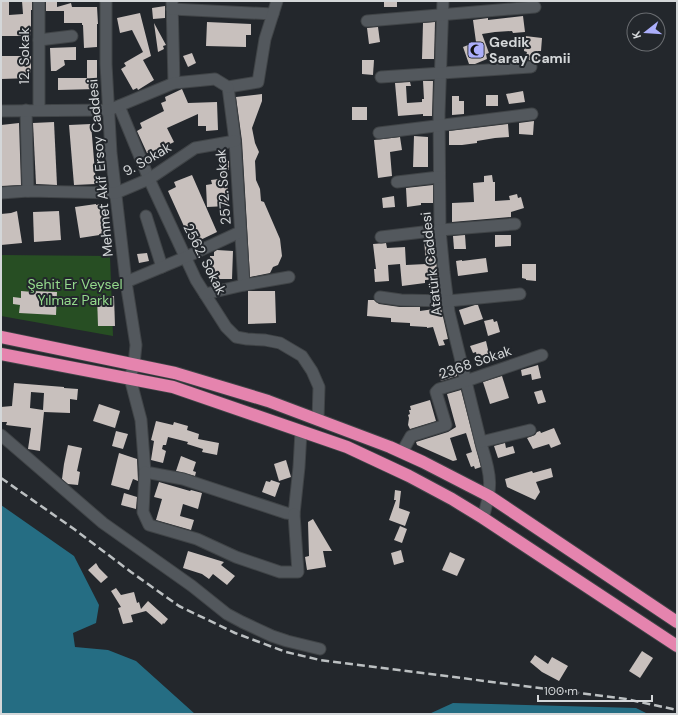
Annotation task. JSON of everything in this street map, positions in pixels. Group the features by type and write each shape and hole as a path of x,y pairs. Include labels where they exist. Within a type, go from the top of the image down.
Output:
{"highway":[{"path":"1,337 175,373 268,402 402,452 489,496 677,622"},
{"path":"1,354 173,387 347,447 409,476 452,499 677,646"}],"street":[{"name":"12. Sokak","path":"39,1 39,110"},
{"name":"Mehmet Akif Ersoy Caddesi","path":"106,1 106,64 111,153 126,282 136,345 134,364 130,378"},
{"path":"1,111 109,110 174,83 215,79 228,87 258,82 265,39 277,1"},
{"name":"Atatürk Caddesi","path":"443,1 439,125 440,230 449,312 480,442 488,466 490,481 489,496 483,518"},
{"path":"174,83 172,5 273,14"},
{"path":"367,21 535,7"},
{"path":"39,40 72,36"},
{"path":"381,77 531,67"},
{"name":"2572. Sokak","path":"228,87 235,141 244,284"},
{"name":"2562. Sokak","path":"119,106 149,178 196,280 226,327 236,337 280,343 302,356 312,371 319,387 318,420"},
{"path":"26,110 28,191"},
{"path":"379,133 532,114"},
{"name":"9. Sokak","path":"1,192 28,191 116,193 149,178 195,148 235,141"},
{"path":"397,182 440,177"},
{"path":"146,216 162,267"},
{"path":"381,237 440,230 515,224"},
{"path":"126,282 186,257 240,232"},
{"path":"205,294 244,284 289,277"},
{"path":"380,297 401,300 448,301 520,294"},
{"name":"2368 Sokak","path":"402,452 410,436 446,425 436,392 439,389 542,355"},
{"path":"130,378 141,420 145,472 143,512 149,525 197,540 236,557 280,572 298,572 294,514 301,431"},
{"path":"480,442 530,430"},
{"path":"1,435 103,523 192,586 227,614 272,636 320,649"},
{"path":"145,472 183,479 286,513 294,514"}],"green space":[{"name":"Şehit Er Veysel Yılmaz Parkı","path":"1,255 110,256 113,336 1,316"}],"water":[{"path":"1,505 74,556 99,605 96,623 73,633 75,647 108,650 136,661 195,714 1,714"},
{"path":"453,703 636,708 648,714 429,714"}],"building":[{"path":"1,1 9,1 9,15 23,14 22,1 32,1 31,36 1,36"},
{"path":"46,1 57,1 57,7 71,3 72,7 97,7 97,47 84,48 82,23 64,23 64,11 46,11"},
{"path":"384,1 397,1 397,7 384,7"},
{"path":"165,6 165,18 153,19 152,8"},
{"path":"140,13 151,56 143,60 154,80 138,90 137,88 133,90 121,69 126,66 124,63 143,52 132,30 120,33 117,18"},
{"path":"523,16 525,32 513,33 512,31 482,34 489,53 486,54 487,59 475,64 469,64 463,47 476,42 473,20"},
{"path":"207,22 251,24 251,35 246,35 246,47 206,46"},
{"path":"435,22 434,59 422,59 423,23"},
{"path":"154,23 166,45 163,46 164,49 158,52"},
{"path":"378,27 380,42 369,44 367,28"},
{"path":"525,36 542,38 541,51 538,51 537,63 529,60 528,56 526,56 527,52 524,51"},
{"path":"76,47 76,60 64,60 65,65 56,71 51,71 50,48"},
{"path":"192,53 196,63 188,67 183,56"},
{"path":"1,56 31,56 31,78 1,79"},
{"path":"87,60 97,60 97,89 58,90 58,78 87,78"},
{"path":"362,60 374,60 373,75 362,74"},
{"path":"423,81 433,81 432,116 423,116 423,114 398,116 395,83 410,82 411,86 406,86 407,103 422,102 422,99 424,99"},
{"path":"182,89 188,103 217,102 218,130 206,131 206,126 198,126 198,114 167,128 174,142 154,152 147,153 137,131 142,128 140,123 164,111 161,103 166,101 165,97"},
{"path":"523,91 525,102 509,104 506,94"},
{"path":"262,94 262,101 252,128 255,143 259,152 255,161 256,180 260,189 261,201 264,202 280,239 282,256 278,265 273,267 270,273 250,277 242,141 236,97"},
{"path":"486,95 498,95 498,106 486,106"},
{"path":"452,96 459,96 459,101 464,101 464,114 452,115"},
{"path":"352,107 367,107 367,120 352,120"},
{"path":"534,121 533,135 519,134 519,123"},
{"path":"54,122 57,185 36,184 33,123"},
{"path":"19,123 21,185 1,186 1,125"},
{"path":"91,124 96,184 74,185 69,125"},
{"path":"508,124 509,137 477,141 477,143 462,145 449,145 449,131"},
{"path":"414,136 428,137 428,167 413,167"},
{"path":"400,137 402,150 390,152 392,176 378,178 374,140"},
{"path":"220,160 229,161 229,170 227,170 228,206 207,207 206,185 212,184 211,180 219,179"},
{"path":"192,175 217,232 192,244 168,191 176,187 174,182"},
{"path":"492,175 493,182 495,182 495,201 510,200 509,196 517,194 518,198 521,197 524,208 511,212 511,217 452,222 452,203 474,202 473,183 484,182 484,176"},
{"path":"433,185 433,203 421,203 421,205 407,207 406,188"},
{"path":"394,196 395,207 383,208 382,198"},
{"path":"102,204 106,234 80,238 75,207"},
{"path":"17,211 22,243 1,245 1,214"},
{"path":"59,211 61,240 34,242 33,212"},
{"path":"465,235 466,249 454,249 453,236"},
{"path":"495,235 511,235 511,246 495,247"},
{"path":"434,238 438,279 425,280 425,283 402,286 400,264 388,265 389,281 375,282 374,269 376,269 373,244 386,243 387,248 405,247 406,265 426,264 424,239"},
{"path":"217,250 233,251 232,279 212,279 212,274 209,274 210,256 214,256 214,252"},
{"path":"147,253 149,261 139,263 137,254"},
{"path":"486,258 488,272 458,276 456,261"},
{"path":"522,264 536,264 536,281 522,278"},
{"path":"21,291 57,292 56,315 19,313 20,305 13,304 13,297 21,298"},
{"path":"248,291 275,291 276,323 248,324"},
{"path":"97,296 114,296 115,326 98,326"},
{"path":"368,300 374,300 379,304 400,307 420,307 420,311 441,308 448,339 443,340 445,345 439,346 433,327 427,328 410,326 410,323 391,322 391,318 367,316"},
{"path":"478,305 483,319 464,325 459,310"},
{"path":"493,319 494,322 497,321 500,332 488,336 484,321"},
{"path":"486,341 489,354 477,357 476,352 473,353 470,346"},
{"path":"538,365 541,378 532,380 531,374 522,376 521,370"},
{"path":"450,371 451,373 456,371 457,376 441,381 439,374"},
{"path":"502,376 509,398 490,404 483,382"},
{"path":"14,383 78,389 77,400 70,399 70,413 44,412 40,451 28,449 31,428 6,425 7,422 1,422 1,407 12,406","holes":["31,392 44,393 43,410 30,408"]},
{"path":"461,390 481,467 475,469 474,466 471,467 466,454 472,452 466,433 450,438 457,460 453,461 417,445 416,442 448,432 456,427 447,394"},
{"path":"542,390 546,402 538,404 534,392"},
{"path":"430,400 436,421 410,429 408,425 408,415 410,414 409,410 411,410 410,406"},
{"path":"99,404 120,411 115,428 93,421"},
{"path":"156,421 173,425 174,422 188,426 187,430 199,434 198,439 219,443 217,455 202,452 203,449 187,444 188,442 168,437 166,445 163,445 162,449 166,451 163,463 151,460 154,441 151,440"},
{"path":"554,428 561,444 551,448 549,444 533,449 527,438 535,435 537,432 540,431 541,433"},
{"path":"116,431 128,434 123,449 112,446"},
{"path":"505,443 506,448 513,446 515,453 498,458 494,446"},
{"path":"68,445 82,448 77,471 80,472 78,485 68,484 62,479"},
{"path":"119,453 137,459 138,481 133,479 129,490 111,485"},
{"path":"181,456 196,462 193,471 196,472 195,476 176,471"},
{"path":"286,460 291,477 279,481 274,464"},
{"path":"551,468 553,477 536,482 540,492 535,500 507,487 505,479 532,471 533,473"},
{"path":"271,480 280,483 275,497 262,492 266,481 270,482"},
{"path":"159,482 202,493 198,509 183,504 180,516 194,520 191,530 156,520 162,499 154,497"},
{"path":"395,490 401,491 399,508 410,512 405,526 389,520 396,500 394,500"},
{"path":"124,493 137,497 136,509 121,505"},
{"path":"313,519 332,551 323,551 326,567 307,570 305,557 309,556 308,522"},
{"path":"400,526 407,529 402,543 394,540"},
{"path":"401,550 404,562 394,565 391,553"},
{"path":"188,551 224,562 221,565 235,576 227,585 213,574 209,579 202,574 183,568"},
{"path":"450,552 465,559 457,576 442,570"},
{"path":"96,563 108,577 101,583 88,570"},
{"path":"116,588 121,595 134,592 137,603 139,602 141,609 148,601 168,619 162,625 146,611 131,615 133,622 123,624 118,608 121,607 111,591"},
{"path":"642,651 653,658 640,678 629,671"},
{"path":"535,655 548,664 552,657 568,666 559,681 542,672 530,662"}],"railway":[{"path":"1,478 74,529 179,606 235,633 286,652 320,660 626,699 677,710"}],"place":[{"name":"Gedik Saray Camii","path":"476,50"}]}
